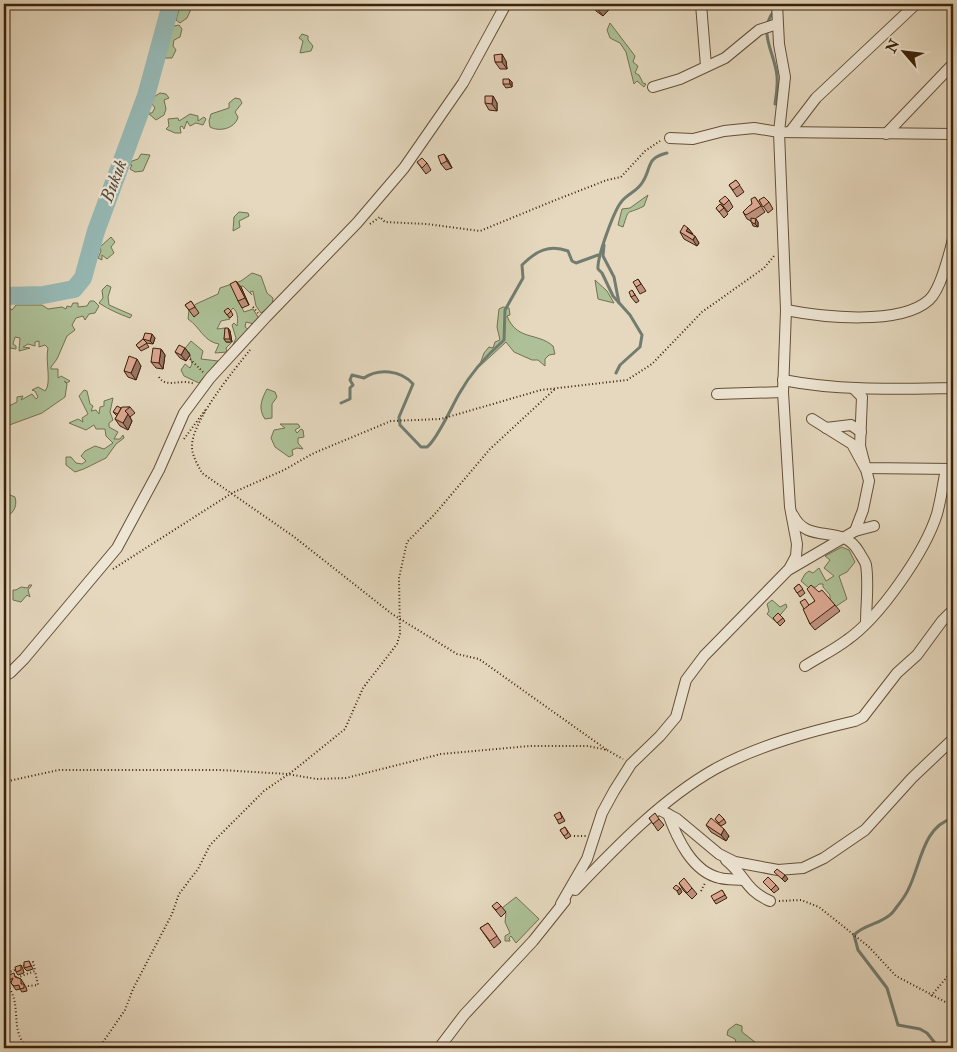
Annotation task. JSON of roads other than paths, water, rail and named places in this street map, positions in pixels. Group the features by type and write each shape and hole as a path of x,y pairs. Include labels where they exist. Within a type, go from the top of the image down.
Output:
{"street":[{"path":"4,676 10,673 24,659 118,548 159,470 177,424 208,381 266,317 357,223 404,168 463,83 506,4"},
{"path":"702,4 706,66"},
{"path":"777,4 777,24 785,77 780,132 786,310 783,392 790,507 797,544 796,556 789,569"},
{"path":"790,132 816,98 916,4"},
{"path":"653,87 680,79 706,66 738,49 749,37 759,30 777,24"},
{"path":"886,134 953,64"},
{"path":"670,138 693,139 724,131 754,128 780,132 953,134"},
{"path":"786,310 815,316 886,316 912,310 930,300 940,282 953,239"},
{"path":"783,380 814,386 853,388 953,388"},
{"path":"853,388 862,397 863,410 860,446 869,482 856,531"},
{"path":"717,394 783,392"},
{"path":"826,428 851,425 859,420 863,410"},
{"path":"812,419 852,444 865,468"},
{"path":"851,425 861,432"},
{"path":"805,666 848,640 866,623 890,595 928,537 949,469 865,468"},
{"path":"790,507 796,520 806,529 847,538 852,541 866,564 866,623"},
{"path":"561,904 586,860 602,813 631,764 660,736 676,717 686,680 704,656 789,569 811,555 847,538 856,531 874,526"},
{"path":"439,1048 464,1014 533,941 561,904 629,833 664,812 692,784 716,769 769,746 855,722 863,717 897,673 917,655 942,621 953,610"},
{"path":"719,854 735,862 778,870 803,868 824,858 865,830 912,778 953,739"},
{"path":"664,812 677,819 738,871 750,890 770,901"},
{"path":"664,812 677,840 696,863 719,878 744,880"}],"waterway":[{"name":"Bukuk","path":"4,296 43,295 74,289 83,278 96,231 146,96 171,4"},
{"path":"779,7 786,4"},
{"path":"774,11 769,19 767,35 776,67 777,87 775,104"},
{"path":"616,373 620,365 640,347 642,335 630,315 613,296 602,273 598,269 598,263 611,223 622,201 640,186 652,161 660,155 667,153"},
{"path":"604,245 603,256 614,277 619,303"},
{"path":"341,403 350,399 350,388 353,385 350,380 352,375 364,378 376,373 389,372 408,379 413,384 399,417 400,425 421,447 427,447 440,430 468,379 485,358 504,340 505,310 523,278 522,265 532,256 543,250 555,248 568,251 572,261 576,263 598,255"},
{"path":"939,1048 927,1033 920,1029 898,1025 887,988 858,950 854,935 893,912 908,890 929,838 943,823 953,818"}]}
